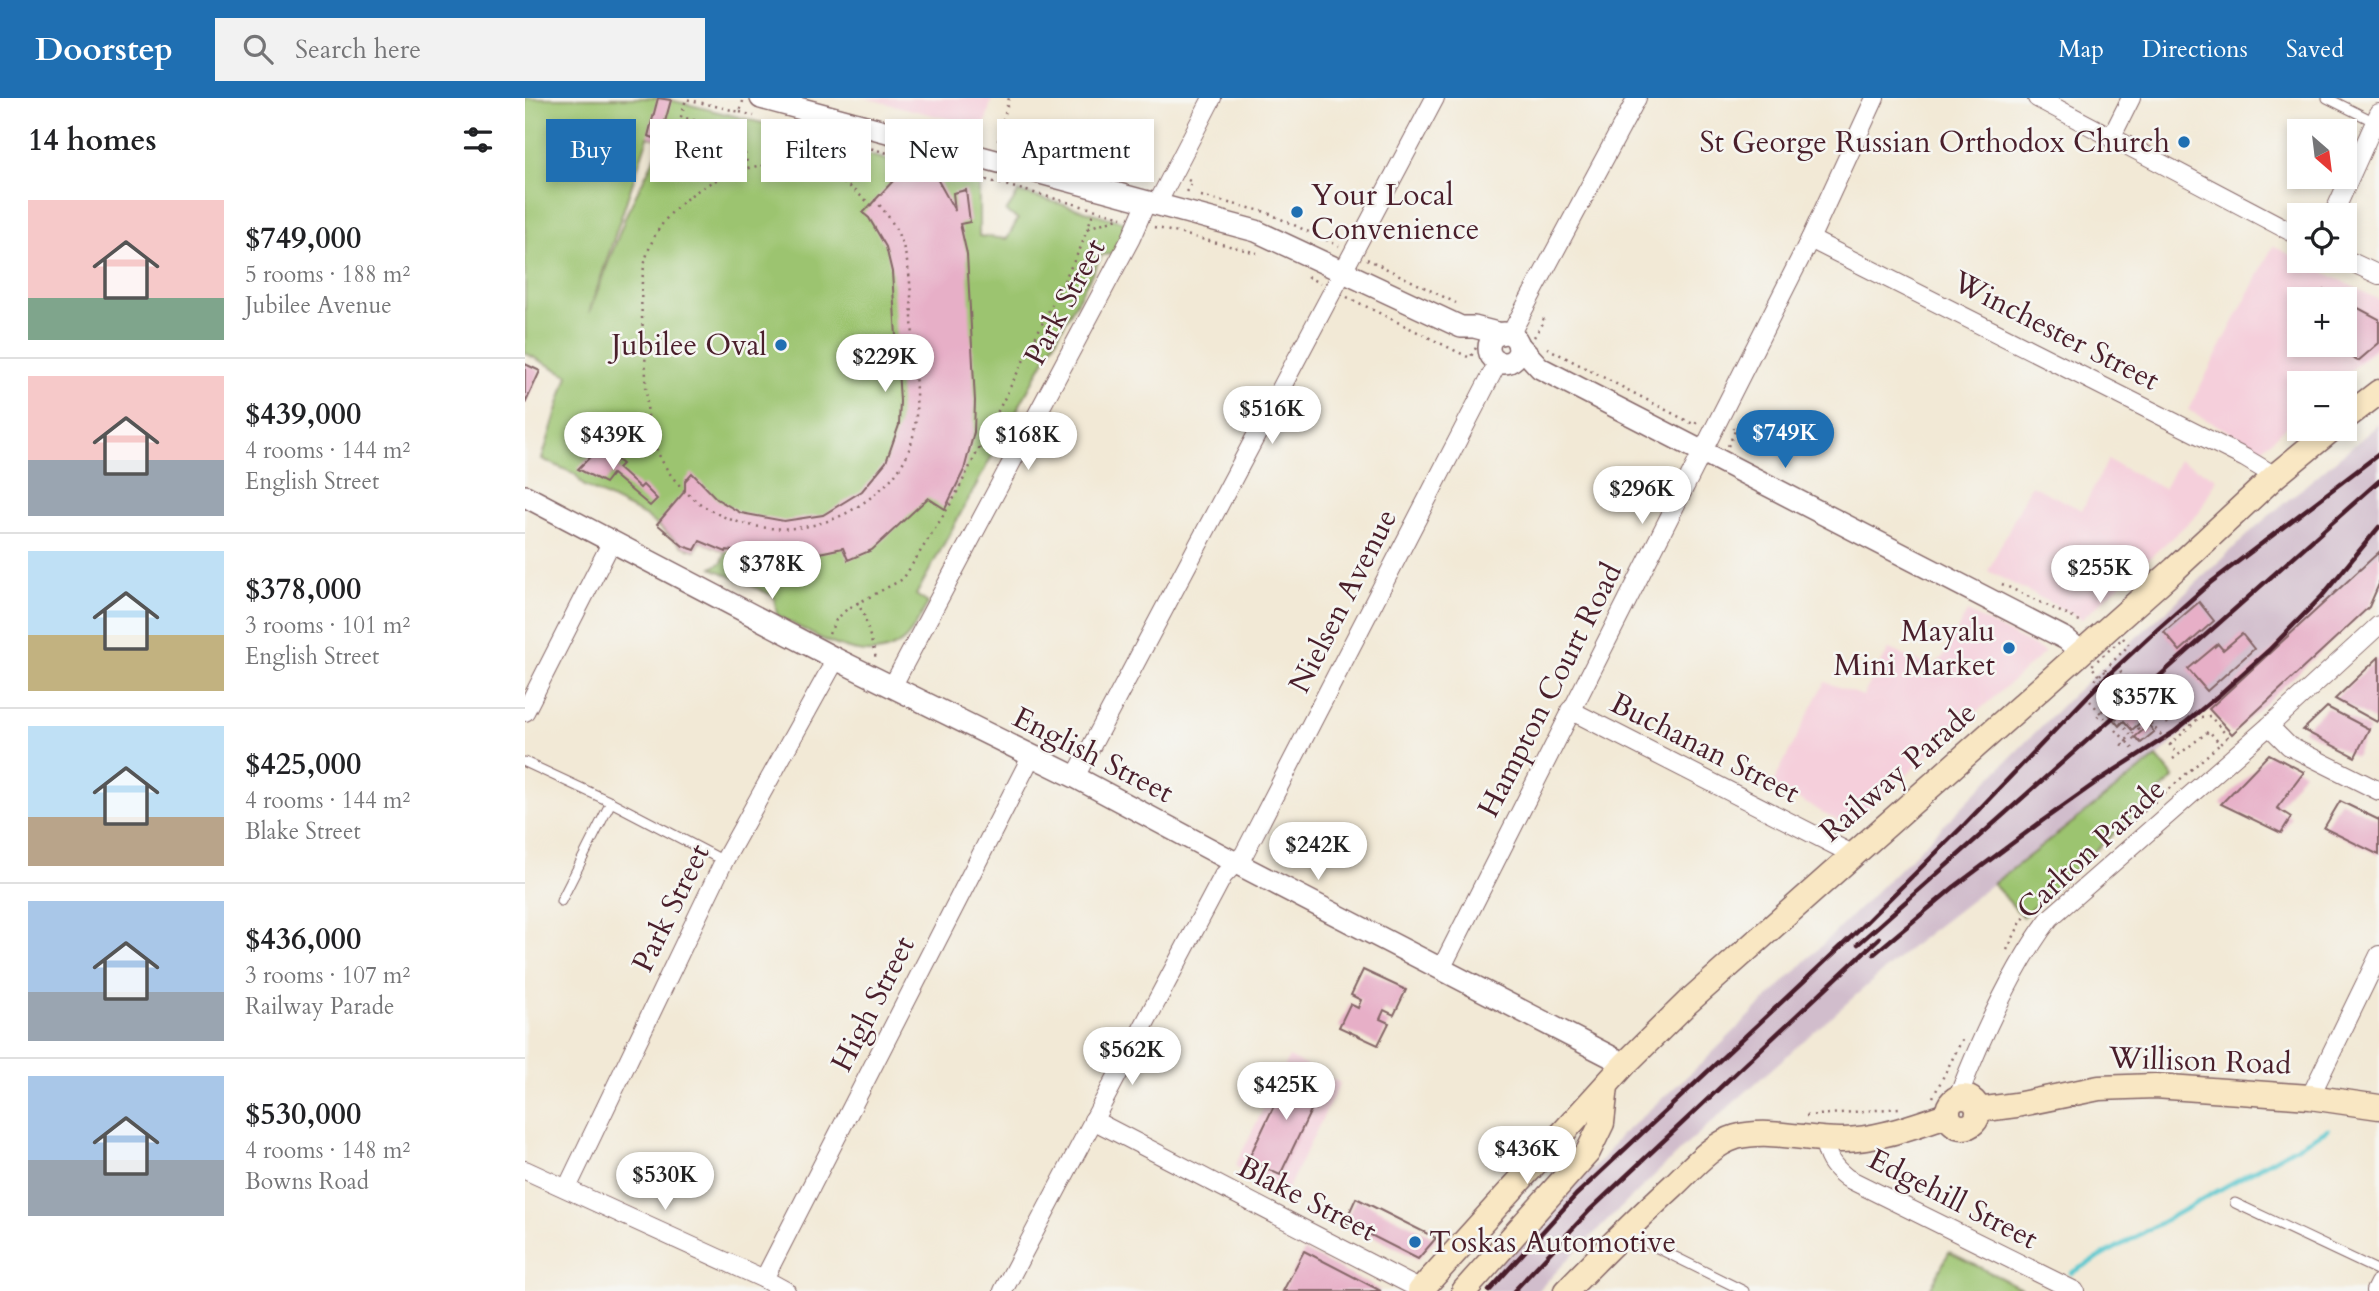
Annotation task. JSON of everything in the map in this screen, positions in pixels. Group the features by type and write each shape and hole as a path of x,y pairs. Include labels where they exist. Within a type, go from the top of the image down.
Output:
{"main road":[{"path":"2357,408 2379,391"},
{"name":"Railway Parade","path":"1420,1290 1625,1064 1688,1002 2184,561 2275,475 2317,441"},
{"path":"1464,1291 1588,1152 1602,1123 1606,1086"},
{"name":"Willison Road","path":"1566,1291 1624,1231 1713,1149 1734,1138 1754,1134 1847,1140 1887,1132 1961,1107 2016,1105 2099,1088 2155,1086 2310,1097 2379,1107"}],"street":[{"path":"761,98 1256,231 1338,280 1461,327 1474,327 1540,368 2051,631 2081,652"},
{"name":"Park Street","path":"888,685 1130,219 1152,203 1212,98"},
{"path":"1075,777 1435,98"},
{"name":"Nielsen Avenue","path":"1003,1291 1223,876 1244,855 1504,348 1637,98"},
{"name":"Hampton Court Road","path":"1441,969 1810,239 1875,98"},
{"path":"2037,98 2287,230"},
{"path":"2111,138 2131,98"},
{"path":"2338,203 2377,117"},
{"name":"Winchester Street","path":"1810,239 2245,457 2275,475"},
{"path":"2357,265 2379,275"},
{"name":"English Street","path":"529,498 888,685 1075,777 1625,1064"},
{"path":"525,712 612,541"},
{"name":"Carlton Parade","path":"1961,1107 1986,1030 2034,939 2050,918 2269,726 2379,625"},
{"name":"Park Street","path":"567,1188 724,860 829,654"},
{"name":"Buchanan Street","path":"1570,710 1852,854"},
{"path":"2269,726 2289,746 2379,791"},
{"name":"High Street","path":"764,1279 1031,755"},
{"path":"2310,1097 2379,955"},
{"name":"Blake Street","path":"1093,1120 1420,1290"},
{"name":"Edgehill Street","path":"1824,1140 1827,1157 1833,1167 1847,1178 2075,1291"},
{"path":"525,1170 786,1291"},
{"path":"2375,1291 2379,1283"}],"lane":[{"path":"2327,98 2377,117"},
{"path":"525,762 724,860"},
{"path":"561,901 611,803"},
{"path":"2235,1203 2379,1271"},
{"path":"1624,1231 1744,1291"}],"path":[{"path":"740,112 744,98"},
{"path":"1004,119 1009,98"},
{"path":"748,167 740,132 681,117 686,99 766,119"},
{"path":"871,148 1258,253"},
{"path":"769,164 814,169 847,184 871,205 875,200 889,215 901,236 909,262 917,403 916,427 911,448 901,468 889,482 859,505 841,516 798,529 776,530 733,521 703,505 685,491 666,469 651,434 642,274 655,233 664,220 712,180 748,167 769,164"},
{"path":"829,654 836,620 857,602 903,579 953,500 1081,247 1094,210"},
{"path":"1088,228 1130,219"},
{"path":"1296,271 1338,280 1504,348 1545,320 1524,310"},
{"path":"1543,346 1695,425 1701,415 1735,429 1728,446"},
{"path":"2003,584 2084,622"},
{"path":"857,602 865,615 888,685"},
{"path":"2095,680 2129,645"},
{"path":"2105,670 2172,744 2178,754 2173,759 2209,731 2220,744 2228,736"},
{"path":"2120,671 2137,690"},
{"path":"2090,701 2103,716 2097,717 2107,706 2131,684"},
{"path":"2149,701 2168,724"},
{"path":"2116,719 2134,704"},
{"path":"2107,706 2136,742 2139,740"},
{"path":"2127,743 2121,746 2158,712"},
{"path":"2172,744 2200,717 2210,716 2241,750"},
{"path":"2116,730 2134,750"}],"shaded area":[{"path":"865,98 992,98 984,128 983,119 948,119"},
{"path":"2273,246 2287,253 2287,273 2326,273 2353,287 2287,287 2287,357 2357,357 2357,289 2379,300 2379,346 2350,371 2287,371 2287,426 2262,449 2188,410"},
{"path":"2379,424 2379,552 2157,757 1917,942 1793,1050 1687,1144 1538,1291 1489,1291 1481,1285 1531,1228 1602,1159 1620,1136 1702,1063 2072,695 2258,525"},
{"path":"2108,460 2164,489 2179,460 2217,478 2199,513 2082,619 1988,571 2031,485 2082,510"},
{"path":"1967,612 2045,652 1848,826 1772,785 1825,682 1863,696 1889,649 1931,667 1943,657"},
{"path":"1289,1057 1340,1083 1286,1192 1235,1166"}],"green space":[{"path":"525,98 663,98 746,119 650,119 650,137 636,173 636,119 546,119 546,182 633,182 589,313 627,213 650,167 650,182 747,182 747,119 761,123 761,182 871,182 871,155 885,159 885,182 979,183 979,236 1007,239 1018,219 1006,212 1019,192 1124,222 1125,230 1114,254 1102,255 916,595 928,603 908,636 890,649 857,651 806,631 777,615 774,596 712,568 722,562 726,552 701,541 695,550 683,546 645,516 583,485 575,474 542,459 568,375 525,353"},
{"path":"2157,757 2174,778 2023,917 1993,884"},
{"path":"1949,1252 2025,1290 1929,1291"}],"building":[{"path":"658,98 671,100 666,119 652,119"},
{"path":"892,182 939,182 955,211 953,193 966,190 970,222 960,224 967,254 975,401 974,432 964,470 945,509 928,498 872,550 848,560 843,548 810,555 775,558 727,550 726,552 700,541 695,550 683,546 657,524 685,491 685,481 692,473 717,499 741,513 784,521 823,515 862,491 886,462 899,425 900,401 892,272 886,247 869,218 863,213"},
{"path":"2357,307 2379,319 2379,343 2358,361 2350,357 2357,357"},
{"path":"525,364 540,371 525,404"},
{"path":"606,441 622,464 618,468 640,488 643,485 657,499 650,506 612,474 605,483 578,469"},
{"path":"2379,552 2379,584 2369,607 2232,734 2209,709"},
{"path":"2199,602 2214,621 2180,651 2164,632"},
{"path":"2242,634 2254,649 2207,691 2188,669 2218,644 2223,650"},
{"path":"2379,657 2379,720 2377,722 2335,699"},
{"path":"2129,693 2139,705 2133,711 2142,721 2132,730 2124,721 2119,726 2107,712"},
{"path":"2327,707 2369,729 2355,757 2303,730"},
{"path":"2149,725 2154,732 2141,743 2135,737"},
{"path":"2269,754 2304,772 2277,808 2291,817 2281,833 2221,804"},
{"path":"2340,801 2379,820 2379,855 2324,828"},
{"path":"1363,970 1406,990 1394,1015 1384,1010 1380,1019 1389,1023 1378,1045 1339,1027 1350,1004 1358,1008 1361,1000 1351,995"},
{"path":"1292,1068 1324,1083 1280,1175 1248,1160"},
{"path":"1356,1198 1436,1238 1418,1259 1345,1222"},
{"path":"1304,1251 1381,1291 1283,1291"}],"waterway":[{"path":"2071,1273 2328,1129"}],"railway":[{"path":"1489,1291 1576,1195 1850,938 1965,824 2104,679 2210,583 2379,454"},
{"path":"1858,944 2379,481"},
{"path":"1874,954 1954,887 2101,779 2174,732 2219,695 2269,650 2322,596 2379,527"},
{"path":"1514,1291 1590,1210 1879,938"}],"place":[{"name":"St George Russian Orthodox Church","path":"2184,142"},
{"name":"Your Local Convenience","path":"1297,212"},
{"name":"Jubilee Oval","path":"781,345"},
{"name":"Mayalu Mini Market","path":"2009,648"},
{"name":"Toskas Automotive","path":"1415,1242"}]}
